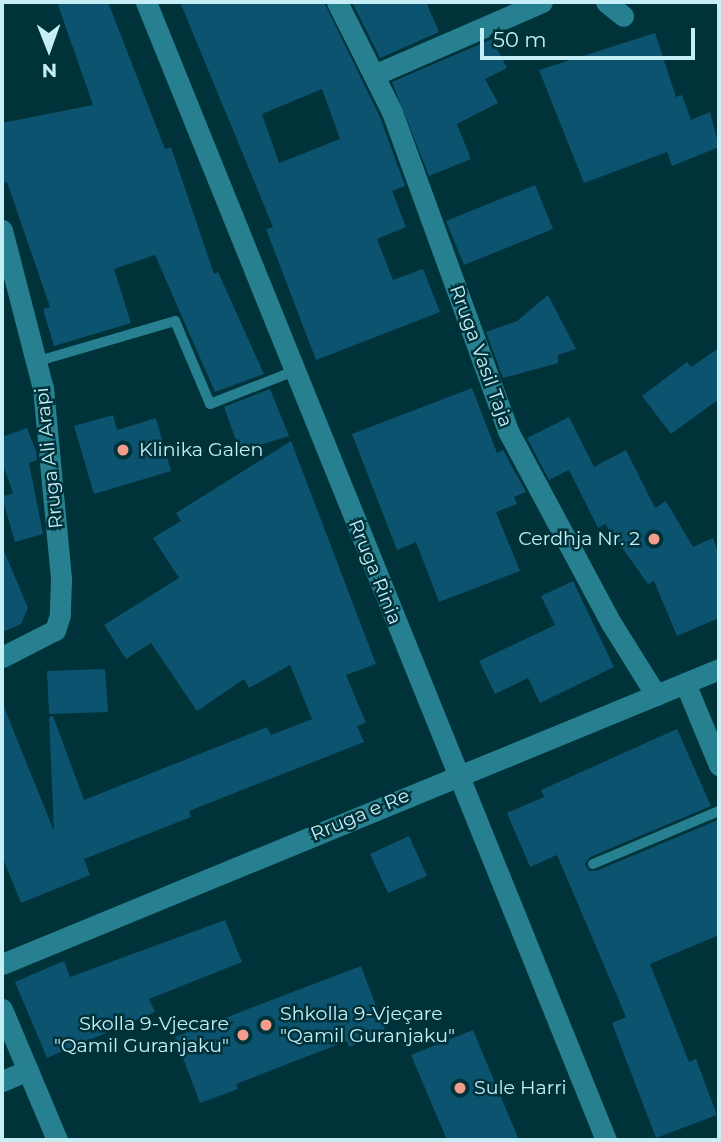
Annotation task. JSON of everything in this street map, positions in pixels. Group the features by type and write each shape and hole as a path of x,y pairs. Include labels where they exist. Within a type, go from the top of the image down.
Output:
{"street":[{"name":"Rruga Rinia","path":"146,2 606,1140"},
{"name":"Rruga Vasil Taja","path":"337,2 392,112 508,431 611,623 656,695"},
{"path":"374,75 542,2"},
{"path":"606,2 623,16"},
{"name":"Rruga Ali Arapi","path":"2,230 35,362 54,480 60,615 47,636 2,657"},
{"name":"Rruga e Re","path":"2,964 719,669"},
{"path":"685,683 719,765"},
{"path":"2,1009 57,1140"},
{"path":"2,1081 28,1070"}],"lane":[{"path":"35,362 175,321 210,404 294,371"},
{"path":"593,864 719,811"}],"building":[{"path":"57,2 108,2 165,149 171,147 214,274 218,272 264,374 215,392 155,255 114,269 131,323 54,346 43,309 50,307 7,182 2,183 2,123 93,105"},
{"path":"180,2 324,2 380,117 405,186 392,191 406,227 377,239 393,280 423,269 440,312 316,360 266,229 273,227","holes":["322,89 340,139 279,163 262,114"]},
{"path":"352,2 426,2 439,32 380,58"},
{"path":"655,33 676,97 682,95 691,120 710,112 719,147 672,166 667,152 584,183 539,70"},
{"path":"492,39 507,68 485,79 498,103 457,124 471,159 429,176 392,82"},
{"path":"535,185 553,229 464,265 446,221"},
{"path":"548,295 576,349 558,355 558,363 503,378 486,332 517,321"},
{"path":"719,348 719,399 671,434 642,396 687,362 691,367"},
{"path":"472,388 497,453 503,450 526,492 514,497 517,504 496,512 520,571 439,602 416,542 397,550 352,434"},
{"path":"270,389 289,436 240,451 224,407"},
{"name":"Klinika Galen","path":"113,415 117,430 156,418 171,471 94,494 74,426"},
{"path":"569,417 594,467 626,450 655,508 666,501 693,547 713,538 719,555 719,618 677,636 654,581 648,584 605,524 598,528 569,470 549,480 527,438"},
{"path":"27,428 36,451 37,460 29,463 43,534 15,542 2,497 13,493 2,462 2,437"},
{"path":"291,441 376,664 346,675 366,723 357,726 364,742 189,811 191,817 84,859 90,875 21,903 2,856 2,702 54,831 49,717 53,716 84,800 267,727 271,735 312,719 290,665 249,688 244,679 197,711 151,643 126,659 104,625 179,578 153,538 181,521 176,513"},
{"path":"2,546 28,608 21,624 2,632"},
{"path":"573,581 614,667 540,703 528,678 495,694 479,661 555,625 541,596"},
{"path":"105,669 108,712 49,714 47,671"},
{"path":"677,729 711,806 590,857 585,864 589,871 596,871 718,820 719,935 650,964 689,1062 696,1059 717,1115 656,1138 612,1023 626,1017 557,855 530,867 507,813 544,797 541,790"},
{"path":"409,836 427,876 388,893 370,854"},
{"path":"225,920 242,962 149,999 155,1012 47,1058 15,982 64,961 70,977"},
{"name":"Skolla 9-Vjecare \"Qamil Guranjaku\"","path":"361,966 386,1032 349,1047 347,1041 236,1084 238,1089 200,1103 175,1037"},
{"name":"Sule Harri","path":"473,1030 519,1140 447,1140 411,1055"}],"place":[{"name":"Klinika Galen","path":"123,450"},
{"name":"Cerdhja Nr. 2","path":"654,539"},
{"name":"Shkolla 9-Vjeçare \"Qamil Guranjaku\"","path":"266,1025"},
{"name":"Skolla 9-Vjecare \"Qamil Guranjaku\"","path":"243,1035"},
{"name":"Sule Harri","path":"460,1088"}]}
